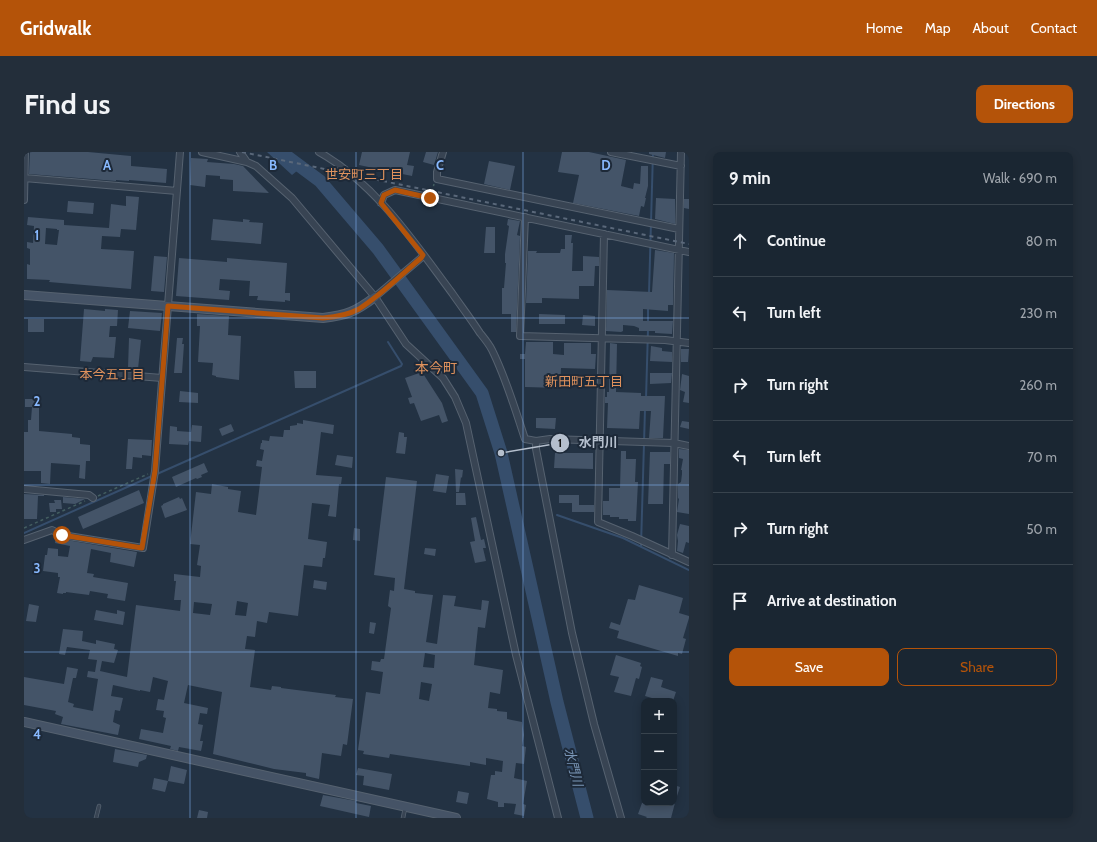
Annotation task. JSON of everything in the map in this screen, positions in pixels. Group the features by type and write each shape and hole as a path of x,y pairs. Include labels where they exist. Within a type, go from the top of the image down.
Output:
{"street":[{"path":"24,200 25,152"},
{"path":"24,540 52,530 62,535 142,548 155,471 180,152"},
{"path":"202,152 247,162 256,166 292,198 377,295 406,344 443,378 455,397 466,423 516,655 558,818"},
{"path":"240,152 247,162"},
{"path":"319,152 330,155 363,184 381,203 492,349 525,439 536,441 550,439 674,443 689,446"},
{"path":"443,152 437,172 437,179 679,229"},
{"path":"611,152 681,166"},
{"path":"672,555 681,152"},
{"path":"24,178 177,191"},
{"path":"381,203 384,195 395,190 689,252"},
{"path":"524,217 520,336 677,341 689,343"},
{"path":"604,234 598,522 689,562"},
{"path":"24,294 323,318 340,316 358,310 422,256"},
{"path":"24,367 162,378"},
{"path":"536,441 536,449 572,633 594,724 621,818"},
{"path":"24,489 89,495 93,498"},
{"path":"24,722 456,818"}],"lane":[{"path":"96,818 99,806"},
{"path":"403,818 405,806"}],"path":[{"path":"430,198 434,182 437,179"}],"water":[{"path":"267,152 290,152 303,166 292,175"}],"building":[{"path":"30,152 88,152 131,156 131,166 167,169 166,183 129,180 116,181 29,174"},
{"path":"362,152 410,152 407,165 414,166 412,176 359,165"},
{"path":"426,152 438,152 434,165 423,162"},
{"path":"562,152 589,152 626,160 621,186 633,189 634,183 640,184 641,166 648,166 648,186 646,198 644,207 641,206 639,216 573,203 579,175 558,172"},
{"path":"649,152 666,152 665,158 649,154"},
{"path":"191,158 208,159 207,162 243,166 269,193 233,191 233,180 220,179 220,176 206,175 205,187 190,185"},
{"path":"489,161 515,166 510,190 484,184"},
{"path":"126,196 139,197 136,230 121,229 120,237 102,236 101,249 134,251 131,289 49,282 50,280 27,279 27,264 30,265 30,249 27,248 27,242 33,243 34,226 27,225 28,217 64,220 64,225 109,228 111,204 126,206","holes":["46,228 59,230 57,245 45,244"]},
{"path":"656,198 675,199 675,224 655,219"},
{"path":"684,199 689,199 689,209 684,208"},
{"path":"68,201 94,203 93,214 67,212"},
{"path":"213,219 243,222 243,219 250,220 249,222 263,223 261,244 211,240"},
{"path":"508,219 520,221 517,235 520,236 516,332 511,332 511,314 502,314 502,288 504,288 506,263 505,254 509,226 507,225"},
{"path":"486,227 495,227 495,253 484,253"},
{"path":"565,235 572,235 572,271 583,271 583,256 599,257 599,266 595,266 594,286 579,286 579,299 542,298 542,303 526,303 528,251 537,251 536,253 560,253 561,249 565,249"},
{"path":"655,250 674,253 673,305 668,305 668,311 643,309 643,321 673,321 672,334 655,333 655,331 639,331 639,328 634,326 623,325 623,331 621,332 606,331 607,290 652,292"},
{"path":"154,256 167,257 164,292 151,291"},
{"path":"179,258 227,262 227,258 287,263 285,293 290,293 290,301 257,300 258,296 249,296 250,281 220,279 219,290 230,291 229,300 176,296"},
{"path":"84,309 105,311 105,309 118,310 117,326 110,326 109,337 116,337 114,358 93,357 91,362 80,361"},
{"path":"130,311 162,313 160,331 128,328"},
{"path":"197,314 229,316 228,335 241,336 239,380 216,377 212,375 213,363 198,362 200,326 197,326"},
{"path":"539,314 565,315 565,324 539,324"},
{"path":"583,315 595,316 595,326 582,325"},
{"path":"28,319 44,319 44,332 28,332"},
{"path":"129,338 141,340 138,369 128,368"},
{"path":"177,338 183,338 182,344 184,344 182,373 174,373"},
{"path":"526,342 553,342 553,354 564,355 564,343 591,343 591,354 596,354 595,369 561,368 560,388 525,387 525,359 520,359 520,354 525,354"},
{"path":"610,343 617,344 616,392 641,393 641,396 665,396 663,438 649,438 651,411 640,411 639,429 607,428 608,403 605,403 605,397 607,397 607,392 609,392"},
{"path":"651,346 662,348 662,351 672,352 672,362 650,361"},
{"path":"681,349 689,349 688,362 681,362"},
{"path":"294,371 316,371 316,388 295,388"},
{"path":"422,372 442,403 448,421 442,423 439,415 421,421 414,403 410,404 408,398 412,397 405,378"},
{"path":"650,373 672,373 671,383 650,384"},
{"path":"682,374 689,376 689,403 683,402 685,392 680,390"},
{"path":"180,391 198,393 198,403 179,402"},
{"path":"25,399 39,399 39,431 72,434 72,437 80,438 80,444 90,445 90,461 86,461 85,479 79,478 80,465 51,463 50,484 41,483 41,471 24,471 24,432 28,432 28,420 31,420 32,407 25,407"},
{"path":"536,418 556,418 555,429 536,428"},
{"path":"303,420 334,425 333,434 321,432 316,475 342,477 341,484 339,484 336,517 328,516 330,505 312,503 308,539 327,542 322,567 304,565 298,616 269,612 267,623 257,621 255,637 247,636 245,649 255,650 250,687 271,690 272,686 281,687 353,699 347,745 343,744 341,756 322,753 319,779 306,776 306,773 274,769 213,754 222,692 188,685 184,703 208,708 207,714 200,713 198,724 203,725 200,741 203,741 201,751 179,747 178,751 170,749 171,746 139,739 141,729 163,733 166,718 163,717 164,711 156,710 158,699 164,700 168,681 153,677 150,692 113,685 111,696 123,698 120,711 115,710 113,722 120,725 118,735 61,724 63,717 55,714 56,711 24,705 24,677 64,684 67,667 78,669 76,678 73,678 68,702 74,704 73,707 93,711 98,679 87,677 88,671 95,672 97,660 88,659 90,650 67,647 65,655 59,654 63,629 83,631 82,641 96,644 96,640 115,644 114,649 118,650 114,663 102,661 100,671 127,677 136,605 180,611 181,600 174,600 176,581 174,581 174,574 200,577 201,566 197,565 200,545 190,544 196,492 211,494 212,484 241,491 238,512 256,515 262,467 256,466 257,460 262,461 264,450 260,449 262,440 269,441 270,436 283,437 284,430 290,430 290,426 297,425 297,423 303,424","holes":["237,601 248,603 246,616 235,615","194,602 212,604 210,615 193,613"]},
{"path":"682,421 689,422 689,429 680,427"},
{"path":"231,424 234,431 222,436 219,429"},
{"path":"192,425 202,426 201,442 189,441 188,445 169,444 170,426 177,427 177,431 191,432"},
{"path":"399,432 404,433 404,437 407,437 405,454 396,453"},
{"path":"128,439 152,440 151,456 142,455 142,458 133,457 132,469 126,469"},
{"path":"679,449 689,450 689,514 677,512 679,499 678,484 681,482 683,459 679,458"},
{"path":"621,451 626,451 626,459 636,459 635,482 638,482 636,521 628,521 628,519 619,519 619,517 603,515 603,501 609,501 609,488 620,488"},
{"path":"650,452 670,452 670,464 664,464 663,504 648,504"},
{"path":"555,453 593,453 593,469 554,468"},
{"path":"337,455 353,457 352,468 335,465"},
{"path":"204,463 208,472 201,475 202,477 196,478 176,487 172,477"},
{"path":"455,469 463,470 459,492 456,492"},
{"path":"436,474 449,476 446,493 433,491"},
{"path":"386,477 417,481 404,589 415,591 415,593 433,595 426,642 437,644 443,595 456,596 454,606 481,610 482,600 489,601 485,628 478,627 474,665 503,670 500,694 490,692 488,708 507,712 507,719 522,722 524,735 522,746 526,747 524,764 516,763 514,778 527,781 523,804 526,805 524,816 514,814 516,804 504,803 504,807 498,807 498,802 487,799 491,775 495,775 495,771 502,772 503,761 486,758 486,765 470,762 470,766 390,754 389,758 363,754 364,751 358,750 366,692 380,694 383,672 371,670 372,661 380,662 381,659 384,659 391,608 388,606 390,590 394,591 395,578 374,575","holes":["425,653 435,655 434,668 423,667","421,682 432,684 429,701 419,699"]},
{"path":"139,490 144,503 83,529 78,517"},
{"path":"456,493 465,493 466,505 456,505"},
{"path":"24,494 44,495 38,496 37,519 24,519"},
{"path":"559,495 579,495 579,505 594,505 594,512 572,512 572,503 559,503"},
{"path":"63,497 85,499 75,504 63,503"},
{"path":"179,497 180,499 182,498 187,510 165,518 161,506"},
{"path":"54,500 61,500 62,509 56,509 56,512 50,512 49,503 55,503"},
{"path":"476,517 481,540 484,539 486,548 483,548 486,561 475,563 470,542 475,541 471,518"},
{"path":"680,524 689,526 689,543 686,542 683,553 677,551 677,535"},
{"path":"354,528 360,529 360,541 353,540"},
{"path":"56,537 137,552 134,567 110,562 111,553 91,549 87,573 94,574 93,577 128,583 125,601 107,598 108,594 90,591 89,595 66,592 63,594 57,593 60,577 58,577 58,573 43,571 45,555 47,555 48,548 58,549 58,556 68,557 70,546 55,543"},
{"path":"425,548 436,549 435,556 424,554"},
{"path":"314,580 327,582 326,590 313,588"},
{"path":"639,585 683,598 679,613 689,616 689,618 683,638 686,639 682,654 678,653 678,656 617,638 619,631 609,628 611,622 620,625 628,599 635,600"},
{"path":"29,604 39,606 36,622 26,621"},
{"path":"96,610 117,614 117,610 125,612 123,625 94,620"},
{"path":"370,622 376,623 374,634 369,633"},
{"path":"616,655 641,663 640,666 642,667 639,679 636,678 631,696 614,692 619,677 610,675"},
{"path":"651,677 663,680 661,687 676,692 674,698 652,698 645,696"},
{"path":"115,749 147,755 146,759 139,762 138,767 113,762"},
{"path":"171,766 187,770 184,784 168,781"},
{"path":"358,768 392,774 389,790 363,785 364,776 356,775"},
{"path":"154,778 168,781 165,792 152,789"},
{"path":"677,786 680,787 677,796"},
{"path":"458,791 469,793 467,804 456,802"},
{"path":"323,795 356,801 356,803 371,806 369,817 320,806"},
{"path":"641,806 674,806 671,818 646,818 647,817 638,814"},
{"path":"199,810 208,812 207,818 197,818"}],"waterway":[{"name":"水門川","path":"281,152 320,181 378,249 482,393 501,453 557,702 587,818"},
{"path":"649,293 653,152"},
{"path":"648,307 648,323"},
{"path":"646,399 648,329"},
{"path":"157,474 401,366 402,364 388,342"},
{"path":"641,546 645,409"},
{"path":"24,533 152,476"},
{"path":"557,515 623,538 689,570"}],"railway":[{"path":"242,152 689,244"}],"place":[{"name":"水門川","path":"501,453"}],"district":[{"name":"世安町三丁目","path":"364,174"},
{"name":"本今町","path":"436,368"},
{"name":"本今五丁目","path":"112,374"},
{"name":"新田町五丁目","path":"584,381"}],"route":[{"path":"62,535 142,548 155,471 168,306 323,318 340,316 358,310 380,293 423,255 381,203 384,195 395,190 430,198"}]}
